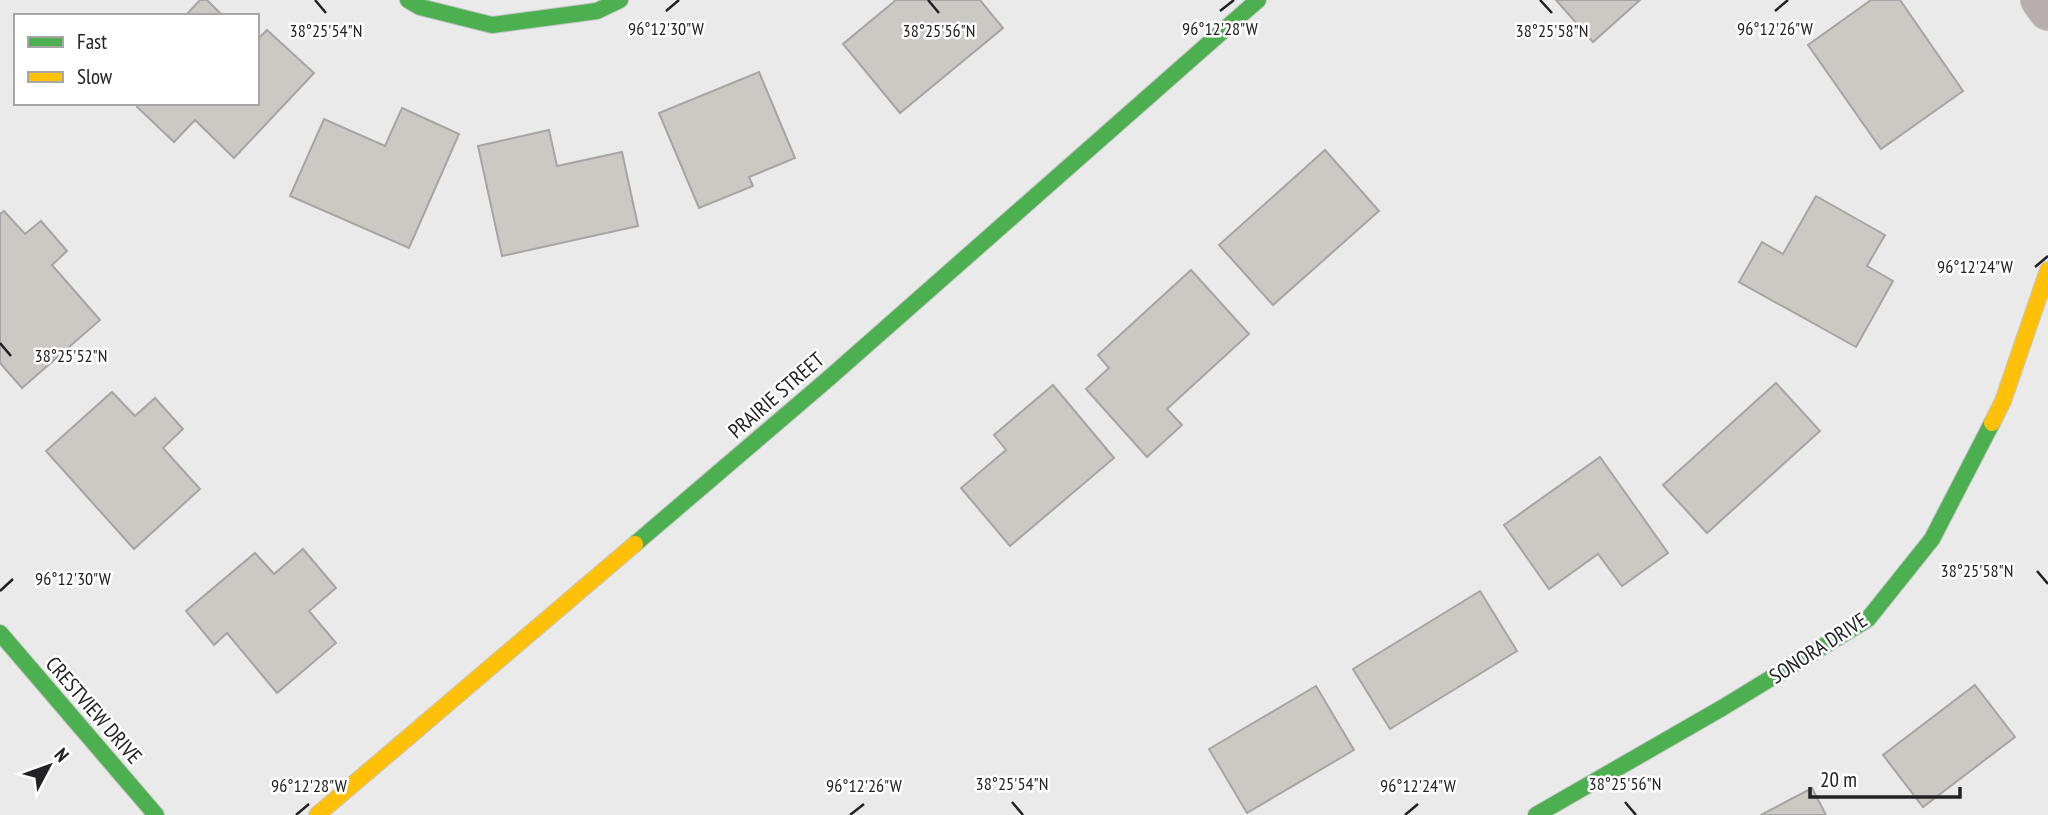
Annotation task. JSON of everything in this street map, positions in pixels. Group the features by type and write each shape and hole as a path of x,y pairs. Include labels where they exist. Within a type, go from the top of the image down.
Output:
{"street":[{"path":"408,0 420,7 492,25 597,11 620,0"},
{"name":"PRAIRIE STREET","path":"317,815 828,379 1258,0"},
{"path":"2040,0 2048,11"},
{"name":"SONORA DRIVE","path":"1536,815 1722,708 1868,619 1932,539 2003,401 2048,270"},
{"name":"CRESTVIEW DRIVE","path":"0,633 156,815"}],"building":[{"path":"200,0 207,0 221,14 187,14"},
{"path":"896,0 980,0 1003,28 900,113 843,44"},
{"path":"1556,0 1640,0 1593,42"},
{"path":"1871,0 1900,0 1963,91 1881,149 1808,45"},
{"path":"267,30 314,73 234,158 195,120 174,142 137,107 259,105 259,38"},
{"path":"759,72 795,158 749,177 753,186 699,208 659,113"},
{"path":"402,108 459,134 409,248 290,196 324,119 385,146"},
{"path":"549,130 557,166 622,152 638,226 502,256 478,146"},
{"path":"1325,150 1379,211 1273,305 1219,245"},
{"path":"1816,196 1885,235 1867,266 1893,281 1856,347 1739,282 1762,242 1783,254"},
{"path":"4,211 25,234 41,221 67,251 52,265 100,320 22,388 0,363 0,214"},
{"path":"1191,270 1249,334 1167,409 1182,425 1147,457 1086,389 1109,368 1098,355"},
{"path":"1776,383 1820,431 1707,533 1663,485"},
{"path":"1053,385 1114,458 1010,546 961,488 1006,450 994,435"},
{"path":"112,392 135,416 155,398 183,429 163,448 200,489 134,549 46,451"},
{"path":"1600,457 1668,553 1622,586 1598,554 1549,589 1504,525"},
{"path":"303,549 336,588 309,611 336,643 277,693 227,633 214,645 186,611 255,553 274,574"},
{"path":"1480,591 1517,651 1390,729 1353,669"},
{"path":"1975,685 2015,737 1923,807 1883,755"},
{"path":"1316,686 1354,750 1247,813 1209,749"},
{"path":"1812,788 1826,815 1761,815"}],"traffic: fast":[{"path":"408,0 420,7 492,25 597,11 620,0"},
{"path":"635,544 828,379 1258,0"},
{"path":"1536,815 1722,708 1868,619 1932,539 1992,423"},
{"path":"0,633 156,815"}],"traffic: slow":[{"path":"1992,423 2003,401 2048,270"},
{"path":"317,815 635,544"}]}
